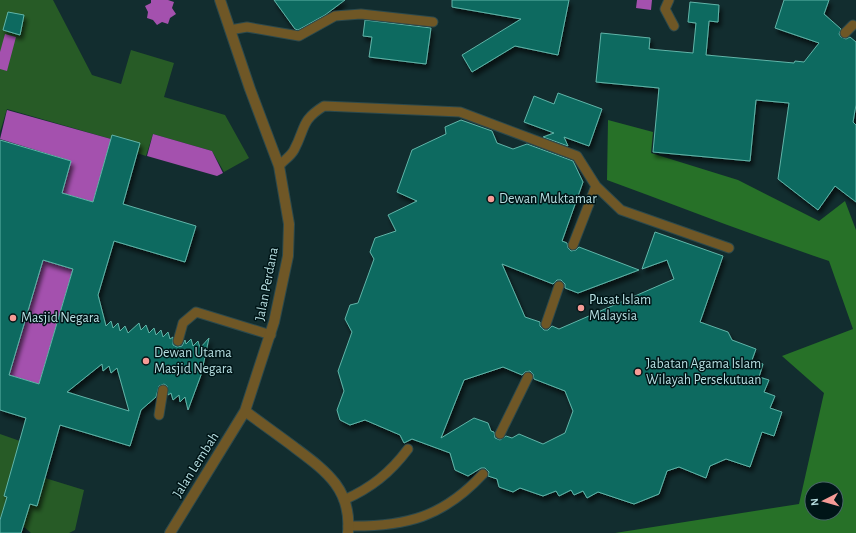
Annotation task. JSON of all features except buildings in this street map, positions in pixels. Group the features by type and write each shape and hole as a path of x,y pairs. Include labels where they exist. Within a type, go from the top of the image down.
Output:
{"street":[{"name":"Jalan Perdana","path":"222,0 230,30 279,166 289,224 289,242 280,298 271,334 245,411"},
{"path":"245,411 326,470 339,489 344,500 348,529"},
{"name":"Jalan Lembah","path":"170,533 245,411"}],"lane":[{"path":"669,0 665,9 674,26"},
{"path":"230,30 247,27 299,36 335,16 361,14 433,22"},
{"path":"845,33 853,25"},
{"path":"279,166 294,151 302,126 312,114 324,106 460,112 577,156 596,186 621,210 729,248"},
{"path":"573,245 596,186"},
{"path":"546,324 558,286"},
{"path":"178,342 182,323 196,312 271,334"},
{"path":"500,434 528,377"},
{"path":"159,415 163,390"},
{"path":"344,500 363,492 380,480 396,466 408,449"},
{"path":"348,529 386,525 418,518 461,496 483,474"}],"green space":[{"path":"0,0 53,0 92,75 121,84 131,50 174,63 164,97 225,115 249,158 224,172 212,151 153,134 146,156 137,153 140,143 112,135 111,139 7,109 0,132"},
{"path":"608,120 653,132 651,153 738,180 819,221 845,201 856,230 856,533 615,533 799,504 804,482 804,521 844,521 844,481 804,481 824,393 782,356 853,329 829,261 745,232 607,180"},
{"path":"0,434 20,441 4,496 7,497 0,519"},
{"path":"45,478 84,490 75,530 69,533 31,533 23,526 30,504 37,506"}],"shaded area":[{"path":"151,0 168,0 174,2 172,8 176,14 170,18 168,24 162,22 157,25 153,20 147,18 148,12 145,6 151,3"},
{"path":"637,0 652,0 651,10 636,8"},
{"path":"5,34 16,37 7,71 0,69 0,52"},
{"path":"7,110 111,139 93,202 62,193 71,161 0,139"},
{"path":"153,134 212,151 223,173 217,176 147,156"},
{"path":"43,260 73,269 39,384 9,375"}],"place":[{"name":"Dewan Muktamar","path":"491,199"},
{"name":"Pusat Islam Malaysia","path":"581,308"},
{"name":"Masjid Negara","path":"13,318"},
{"name":"Dewan Utama Masjid Negara","path":"146,361"},
{"name":"Jabatan Agama Islam Wilayah Persekutuan","path":"638,372"}]}
